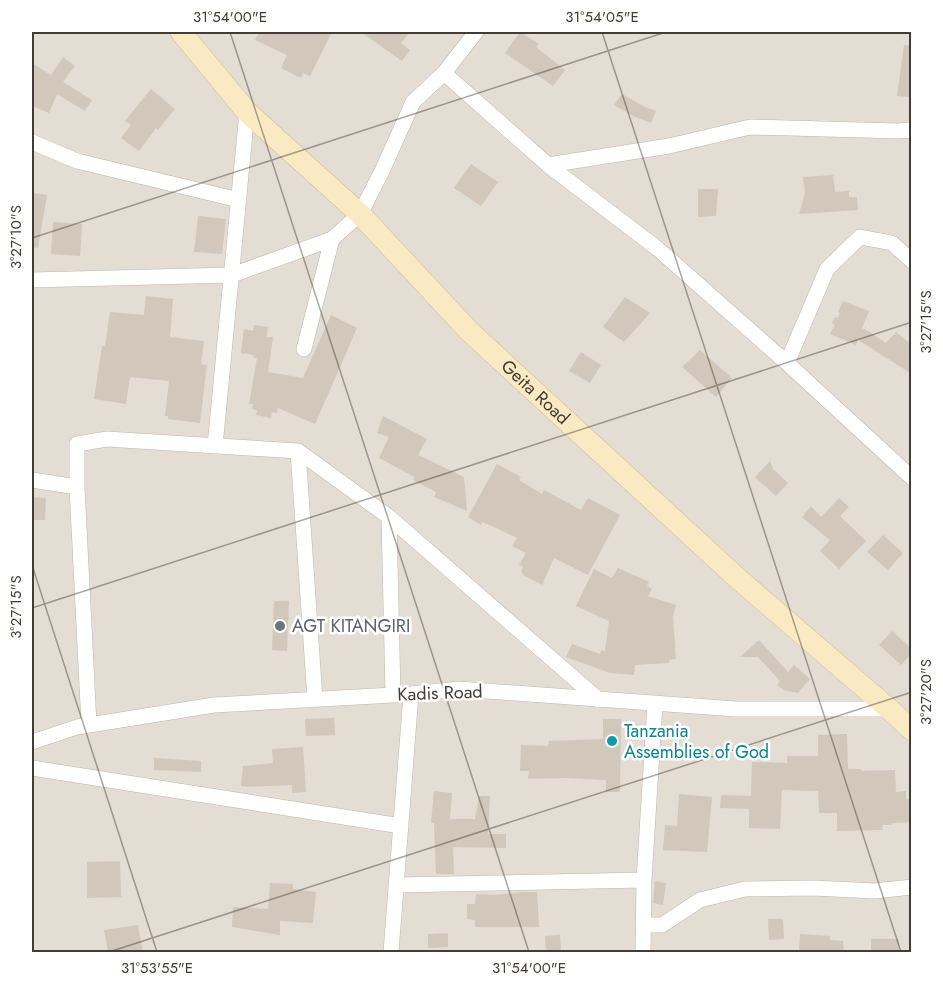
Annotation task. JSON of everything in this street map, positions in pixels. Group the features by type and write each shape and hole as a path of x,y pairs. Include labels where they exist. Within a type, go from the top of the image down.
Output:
{"main road":[{"name":"Geita Road","path":"181,32 247,112 360,214 469,331 735,576 912,730"}],"street":[{"path":"32,280 232,275 332,239 360,214 413,102 444,72 476,32"},
{"path":"444,72 548,165 658,249 912,478"},
{"path":"215,446 247,112"},
{"path":"548,165 669,146 750,127 912,130"},
{"path":"32,142 77,161 239,200"},
{"path":"787,363 827,269 860,237 892,243 912,261"},
{"path":"304,349 332,239"},
{"path":"89,725 77,487 77,444 107,439 298,451 389,517 599,700"},
{"path":"298,451 315,699"},
{"path":"32,480 77,487"},
{"path":"389,517 393,695"},
{"name":"Kadis Road","path":"32,742 76,727 214,705 411,694 459,689 736,709 888,709"},
{"path":"391,952 411,694"},
{"path":"643,952 644,880 655,704"},
{"path":"32,768 401,826"},
{"path":"396,885 644,880"},
{"path":"644,925 662,925 700,900 745,889 813,888 875,891 912,887"}],"shaded area":[{"path":"32,32 911,32 911,952 32,952"}],"building":[{"path":"259,32 332,32 310,76 303,73 301,78 281,68 287,55 255,40"},
{"path":"361,32 410,32 401,43 410,50 402,61"},
{"path":"520,32 539,44 536,47 565,70 553,86 505,53"},
{"path":"904,45 912,46 910,97 897,96"},
{"path":"63,57 75,66 63,82 92,100 85,111 57,94 49,113 32,106 32,63 51,75"},
{"path":"151,89 175,109 158,130 156,128 139,151 121,138 131,125 125,121"},
{"path":"622,94 656,111 651,123 614,105"},
{"path":"471,164 498,182 481,206 454,188"},
{"path":"833,175 835,192 849,191 849,197 857,197 858,210 799,214 805,193 803,177"},
{"path":"698,189 718,189 716,216 698,217"},
{"path":"32,193 47,195 38,248 32,247"},
{"path":"198,216 226,219 222,254 194,252"},
{"path":"53,222 82,224 80,256 51,254"},
{"path":"146,296 173,299 170,337 204,341 201,364 207,365 200,423 168,419 168,416 165,416 169,381 130,377 126,404 94,399 110,312 144,315"},
{"path":"625,297 650,313 624,342 603,327"},
{"path":"843,301 869,311 862,328 886,343 896,332 912,345 912,374 858,340 856,345 830,334 835,325 832,323 835,317 838,318"},
{"path":"331,315 357,328 315,424 278,408 277,413 272,412 271,418 256,415 257,410 252,409 253,404 249,404 257,358 253,358 254,355 241,353 244,329 253,331 254,325 268,327 267,337 273,337 268,372 303,378"},
{"path":"700,350 732,378 716,397 682,367"},
{"path":"581,352 601,365 590,383 569,371"},
{"path":"383,416 427,439 418,455 464,477 467,511 434,497 436,492 413,480 415,477 379,458 389,437 377,433"},
{"path":"770,461 773,469 788,483 776,496 755,477"},
{"path":"497,464 521,477 519,480 542,494 544,490 581,510 588,498 620,515 588,575 554,558 542,585 521,572 523,567 519,565 526,553 512,546 517,538 482,522 481,525 468,517"},
{"path":"32,497 46,498 45,520 32,520"},
{"path":"839,498 849,507 840,516 866,541 839,569 820,551 830,540 802,517 811,506 821,517"},
{"path":"883,535 903,553 888,570 867,552"},
{"path":"618,568 649,582 647,586 652,589 648,596 676,605 673,616 676,659 669,660 669,663 635,665 634,675 610,673 566,657 572,644 600,654 601,650 605,651 609,621 576,606 594,569 612,578"},
{"name":"AGT KITANGIRI","path":"274,601 289,601 287,651 272,650"},
{"path":"892,631 912,649 912,653 901,665 879,645"},
{"path":"759,640 788,672 794,665 810,679 798,693 784,690 777,685 780,681 758,657 740,657"},
{"path":"334,718 335,735 306,736 305,719"},
{"path":"603,719 621,719 620,792 606,792 606,780 528,779 529,771 520,771 521,745 548,746 549,741 603,739"},
{"path":"847,734 848,769 895,770 896,792 906,791 906,799 912,798 912,822 882,825 883,830 837,831 837,813 819,813 818,791 782,790 780,829 749,828 749,809 720,808 721,795 751,796 752,762 787,763 787,756 818,756 818,735"},
{"path":"303,747 306,792 292,793 292,785 241,786 243,766 273,763 272,749"},
{"path":"154,758 201,761 201,772 154,770"},
{"path":"434,791 452,793 450,819 475,819 479,796 490,796 488,834 506,834 506,848 453,847 454,874 436,874 434,823 431,823"},
{"path":"679,794 712,797 707,852 663,850 665,825 677,826"},
{"path":"120,861 121,897 87,898 87,862"},
{"path":"655,881 666,883 663,905 653,903"},
{"path":"270,883 293,884 293,889 316,892 313,923 280,921 280,935 232,927 233,907 268,909"},
{"path":"537,892 539,927 475,927 475,920 467,919 467,904 475,904 476,894 496,895"},
{"path":"768,919 783,919 784,939 769,940"},
{"path":"138,925 143,952 108,952 104,930"},
{"path":"448,933 448,947 428,948 428,934"},
{"path":"800,934 830,936 830,940 843,941 844,952 799,952"},
{"path":"560,935 561,952 546,952 545,936"},
{"path":"871,939 899,939 899,952 871,952"}],"place":[{"name":"AGT KITANGIRI","path":"280,626"},
{"name":"Tanzania Assemblies of God","path":"612,741"}]}
